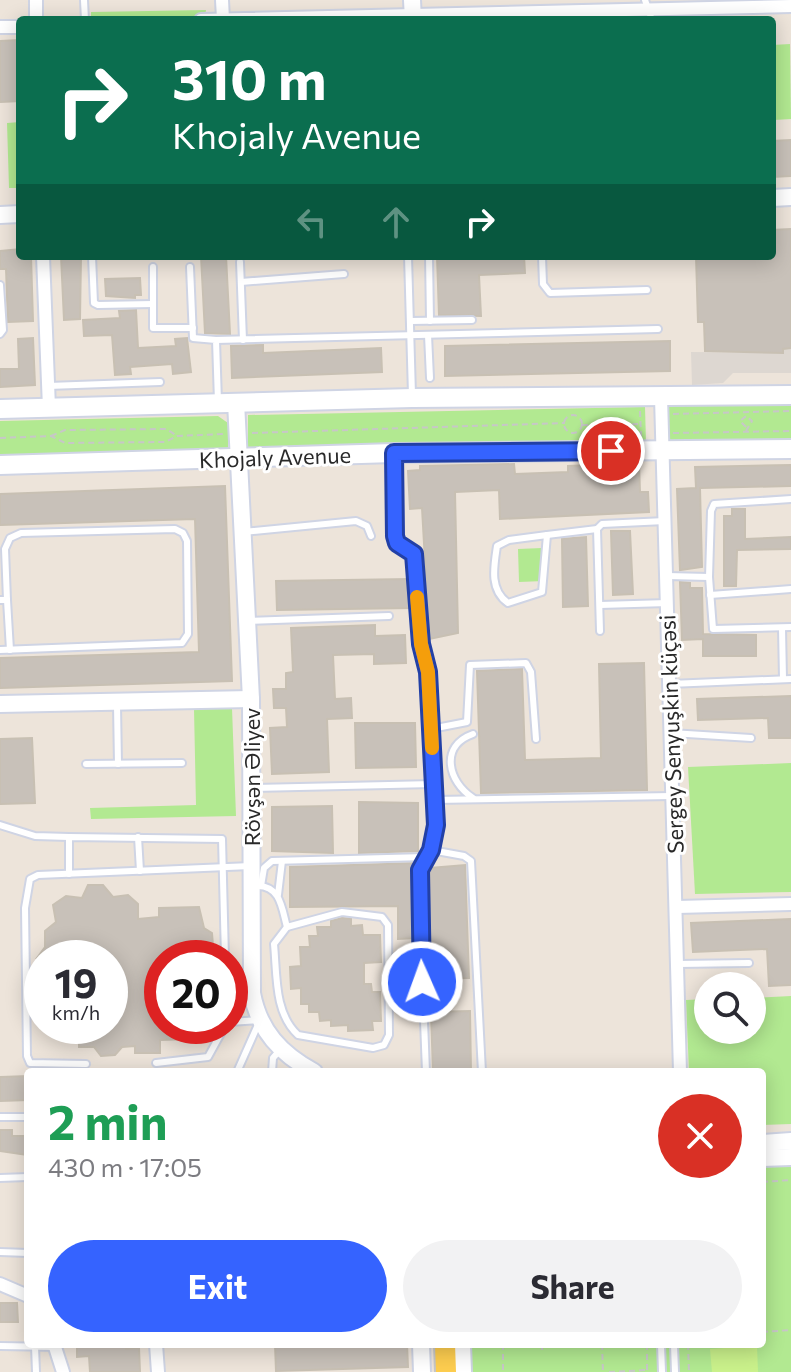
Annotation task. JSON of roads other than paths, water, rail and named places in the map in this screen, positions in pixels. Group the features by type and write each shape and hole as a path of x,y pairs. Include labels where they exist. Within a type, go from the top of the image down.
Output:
{"main road":[{"path":"0,409 412,398 791,395"},
{"name":"Khojaly Avenue","path":"0,465 394,453 791,449"},
{"path":"445,1348 446,1372"}],"street":[{"path":"320,16 413,11 547,16 650,11 725,14 791,6"},
{"path":"43,260 49,408"},
{"name":"Sergey Senyuşkin küçəsi","path":"661,397 680,1068"},
{"name":"Rövşən Əliyev","path":"227,403 239,458 251,699 251,866 256,886 252,993 260,1020 280,1050 308,1068"},
{"path":"0,704 251,699"},
{"path":"677,907 791,904"},
{"path":"766,1143 791,1141"},
{"path":"766,1158 791,1157"},
{"path":"0,1284 7,1292"},
{"path":"56,1348 63,1372"},
{"path":"156,1348 158,1372"},
{"path":"421,1348 422,1372"},
{"path":"462,1348 463,1372"}],"lane":[{"path":"92,260 94,303 153,304"},
{"path":"408,260 412,398"},
{"path":"429,260 430,321"},
{"path":"542,260 543,284 550,293 647,290"},
{"path":"240,262 243,340"},
{"path":"153,267 153,328 193,328"},
{"path":"190,267 196,340 658,329"},
{"path":"241,282 344,274"},
{"path":"0,285 3,330 0,334"},
{"path":"411,321 472,320"},
{"path":"428,335 430,378"},
{"path":"216,340 227,403"},
{"path":"411,349 429,350"},
{"path":"48,386 160,382"},
{"path":"394,453 395,536 397,543 414,554 421,644 428,672 435,800 436,825 431,850 420,870 419,892 426,1068"},
{"path":"791,499 714,504 711,511 709,577 713,629 791,627"},
{"path":"243,532 356,521 367,526 371,536"},
{"path":"547,535 542,592 508,603 496,588 497,546 509,540 547,535 597,529 602,524 666,521"},
{"path":"0,650 10,650 182,643 188,634 187,541 183,533 175,529 21,533 10,538 5,549 3,600 10,650"},
{"path":"597,529 600,631"},
{"path":"667,576 709,577"},
{"path":"710,595 791,589"},
{"path":"600,605 668,603"},
{"path":"247,621 389,616"},
{"path":"670,684 787,679 782,628"},
{"path":"431,729 467,722 470,665 526,663 531,672 536,739"},
{"path":"117,701 118,764"},
{"path":"671,733 751,738"},
{"path":"473,734 462,738 449,759 451,778 473,798"},
{"path":"86,764 182,763"},
{"path":"252,788 434,784"},
{"path":"435,800 672,796"},
{"path":"0,825 35,836 222,839 224,940"},
{"path":"69,837 69,874"},
{"path":"138,837 140,871"},
{"path":"431,850 464,856 471,861 482,1068"},
{"path":"278,895 256,886 267,864 426,857"},
{"path":"282,861 278,895 287,927"},
{"path":"86,1064 40,1066 30,1063 27,1056 26,889 30,879 38,875 251,866"},
{"path":"342,912 382,917 388,925 389,1035 384,1045 373,1048 298,1035 284,1017 280,1004 274,944 287,927 307,919 342,912"},
{"path":"253,945 274,944"},
{"path":"678,964 749,963"},
{"path":"248,994 252,993"},
{"path":"239,1068 260,1020 248,1021"},
{"path":"156,1063 208,1057 215,1044"},
{"path":"272,1068 273,1058 280,1050"},
{"path":"0,1117 24,1117"},
{"path":"0,1178 24,1177"},
{"path":"0,1252 24,1253"},
{"path":"0,1346 24,1346"},
{"path":"35,1348 36,1372"},
{"path":"661,1348 662,1372"},
{"path":"674,1348 675,1372"}]}
